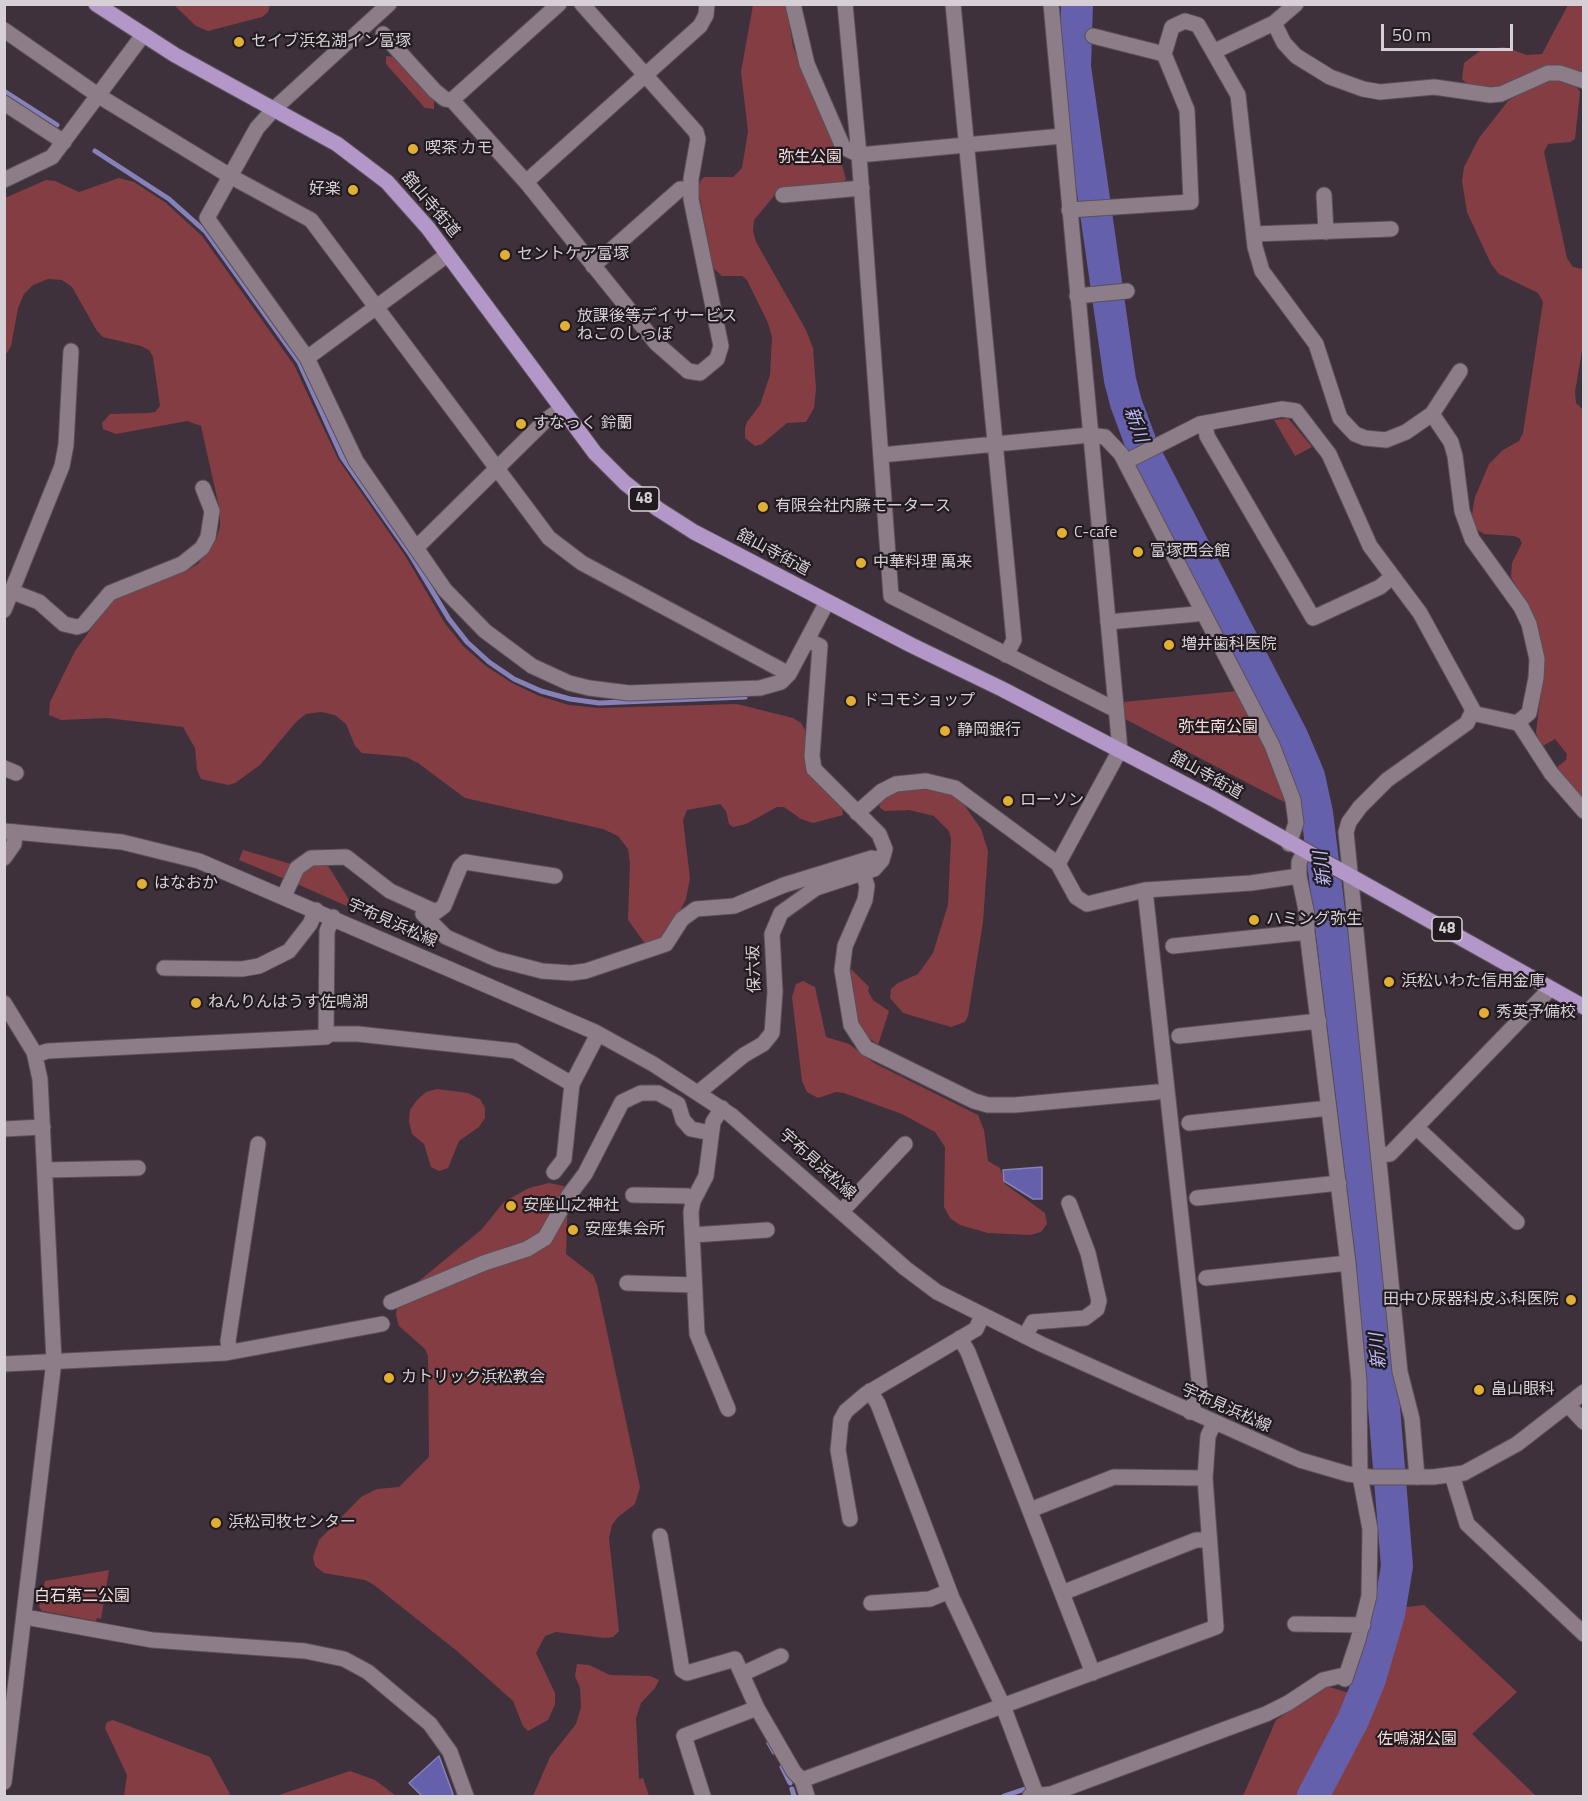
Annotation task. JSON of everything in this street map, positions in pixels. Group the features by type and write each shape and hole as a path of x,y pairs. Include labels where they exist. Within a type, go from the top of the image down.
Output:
{"main road":[{"name":"舘山寺街道","path":"96,4 142,35 337,144 371,168 415,212 561,409 609,468 658,509 694,532 827,602 1213,799 1289,844 1494,955 1584,1007"},
{"name":"舘山寺街道","path":"1550,989 1584,1018"}],"street":[{"path":"389,4 274,109 257,128 207,218 308,358 350,452 445,590 485,631 532,666 569,683 629,693 760,688 781,682 789,674 827,602"},
{"path":"452,100 559,4"},
{"path":"383,34 435,91 445,99 452,100 526,182 664,351 694,373 705,370 717,359 721,346 690,189 697,145 696,132 582,4"},
{"path":"526,182 700,26 706,15 706,4"},
{"path":"793,4 804,55 843,147 860,155 1062,136"},
{"path":"845,4 860,155 891,596 1116,710"},
{"path":"953,4 1014,640 1006,654"},
{"path":"1051,4 1062,136 1076,209 1077,296 1120,750 1058,864"},
{"path":"1215,51 1274,23 1296,4"},
{"path":"1076,209 1191,202 1187,110 1164,54 1172,27 1185,21 1198,25 1233,84 1241,108 1254,234 1262,271 1313,338 1335,409 1347,427 1365,438 1386,440 1406,432 1432,414 1460,370"},
{"path":"1274,23 1284,43 1296,56 1338,81 1363,89 1380,92 1434,87 1491,95 1501,94 1548,73 1560,73 1584,81"},
{"path":"4,30 99,96 230,176 311,220 535,522 565,552 789,674"},
{"path":"4,180 52,157 142,35"},
{"path":"1092,36 1164,54"},
{"path":"4,103 64,142"},
{"path":"783,195 862,188"},
{"path":"593,266 680,189 690,189"},
{"path":"1324,195 1326,232"},
{"path":"1254,234 1391,229"},
{"path":"308,358 447,255"},
{"path":"1077,296 1127,291"},
{"path":"5,609 62,466 66,444 71,351"},
{"path":"417,547 561,409"},
{"path":"1127,461 1205,423 1282,409 1296,411 1334,463 1370,546 1425,621 1470,702 1472,713 1467,723 1395,773 1349,822 1346,832 1347,875 1400,1372 1412,1419 1414,1477"},
{"path":"1432,414 1451,442 1455,456 1461,511 1472,539 1521,607 1534,641 1537,660 1533,696 1529,713 1518,722"},
{"path":"1205,423 1208,436 1313,618 1380,587 1392,577"},
{"path":"881,455 1090,435 1105,437 1127,461 1272,745 1293,800 1296,823 1289,844"},
{"path":"13,592 39,602 64,624 83,625 110,592 182,564 202,548 208,537 212,512 203,488"},
{"path":"1108,622 1196,614 1202,611"},
{"path":"426,909 423,914 446,937 496,959 542,971 571,973 596,968 666,944 682,919 696,909 734,906 784,885 830,870 872,858 882,860 884,841 819,775 812,763 820,646 807,640"},
{"path":"1472,713 1518,722 1551,773 1584,811"},
{"path":"857,813 882,791 896,784 911,781 941,783 968,797 1007,829 1058,864 1076,897 1087,904 1145,890 1251,883 1299,876"},
{"path":"4,858 14,844 10,832"},
{"name":"宇布見浜松線","path":"10,832 102,839 151,848 200,861 598,1034 699,1092 722,1108 921,1280 982,1316 1300,1460 1365,1476 1452,1475 1478,1466 1498,1455 1584,1392"},
{"path":"870,1391 878,1404 949,1591 1003,1706 1034,1795 1050,1794 1266,1714 1288,1703 1323,1680 1340,1676 1345,1678 1369,1596 1371,1552 1348,1263 1307,932 1307,915 1299,876 1299,862 1304,852"},
{"path":"284,896 297,868 311,858 346,857 390,891 436,912 444,906 460,867 465,862 555,876"},
{"name":"保六坂","path":"699,1092 744,1055 763,1044 772,1033 775,992 772,934 782,913 816,888 874,869 882,860"},
{"path":"863,873 867,886 865,900 846,946 842,970 850,1025 867,1048 974,1101 988,1105 1015,1105 1157,1092"},
{"path":"1145,890 1200,1389 1190,1412"},
{"path":"164,968 242,969 259,966 289,951 310,924 316,910"},
{"path":"35,1055 48,1051 326,1037 327,931 333,917"},
{"path":"1173,946 1307,932"},
{"path":"1378,1155 1390,1154 1550,989"},
{"path":"4,1003 35,1055 40,1079 54,1361 25,1617 12,1662 4,1782"},
{"path":"1179,1036 1318,1021"},
{"path":"326,1034 358,1034 515,1051 572,1084"},
{"path":"554,1172 564,1159 572,1084 598,1034"},
{"path":"391,1302 484,1263 527,1250 545,1238 569,1195 585,1174 622,1102 641,1093 658,1093 678,1104 683,1120 691,1129 711,1133"},
{"path":"722,1108 713,1122 706,1176 691,1206 697,1334 728,1409"},
{"path":"1189,1123 1329,1108"},
{"path":"4,1129 43,1127"},
{"path":"1416,1127 1517,1222"},
{"path":"230,1352 228,1341 258,1144"},
{"path":"842,1211 905,1144"},
{"path":"45,1170 138,1168"},
{"path":"1197,1198 1339,1183"},
{"path":"633,1195 688,1196 694,1199"},
{"path":"1025,1336 1033,1322 1085,1318 1097,1308 1099,1301 1088,1253 1069,1203"},
{"path":"692,1235 767,1230"},
{"path":"1206,1278 1348,1263"},
{"path":"627,1283 694,1285"},
{"path":"850,1519 839,1464 839,1429 846,1411 870,1391 976,1329 982,1316"},
{"path":"4,1364 230,1352 382,1324"},
{"path":"960,1338 968,1352 1093,1673"},
{"path":"1568,1405 1584,1422"},
{"path":"802,1780 1216,1627 1205,1478 1208,1436 1214,1423"},
{"path":"1452,1475 1467,1524 1584,1635"},
{"path":"1030,1510 1114,1477 1205,1478"},
{"path":"660,1536 682,1670 687,1673 735,1659 757,1708 794,1772 802,1780 807,1797"},
{"path":"1062,1593 1196,1540 1209,1540"},
{"path":"871,1603 930,1599 949,1591"},
{"path":"25,1617 152,1640 305,1651 344,1659 373,1676 430,1724 450,1752 466,1797"},
{"path":"1295,1624 1362,1625"},
{"path":"742,1674 781,1656"},
{"path":"703,1797 684,1736 757,1708"}],"green space":[{"path":"270,4 268,12 262,17 208,31 196,26 174,5"},
{"name":"弥生公園","path":"753,5 787,5 793,47 838,151 846,179 843,184 779,190 754,220 753,231 756,242 806,330 813,348 816,389 814,408 806,422 787,423 762,444 755,446 745,438 745,428 760,405 770,375 772,337 768,323 747,280 742,276 722,276 713,268 698,189 704,177 733,177 742,168 748,131 741,72"},
{"path":"1568,5 1583,5 1583,76 1573,71 1500,89 1469,86 1462,79 1464,63 1481,50 1504,47 1527,55 1542,54"},
{"path":"386,56 395,57 434,100 434,109 425,108 386,64"},
{"path":"1559,78 1576,86 1580,92 1575,139 1570,142 1548,144 1544,152 1567,258 1573,267 1583,269 1583,345 1575,392 1576,403 1584,411 1583,802 1556,768 1566,760 1567,754 1555,739 1541,747 1536,732 1545,659 1536,621 1511,577 1512,563 1522,543 1514,536 1484,534 1476,529 1472,514 1475,497 1489,464 1503,450 1519,441 1523,433 1543,302 1538,293 1499,274 1491,264 1467,212 1462,181 1464,167 1479,138 1508,101 1539,82"},
{"path":"119,178 134,182 166,203 202,236 294,365 338,459 406,557 444,622 463,646 486,666 512,683 539,696 569,705 599,708 737,704 793,718 801,723 805,730 805,764 808,773 842,807 843,815 813,823 801,819 784,807 777,807 746,824 733,827 729,824 726,811 720,804 687,810 683,820 690,878 686,899 668,935 655,943 644,942 628,920 630,863 628,849 618,836 603,829 465,798 418,763 406,757 362,753 355,746 346,724 335,715 321,712 306,714 296,722 260,765 235,783 228,785 201,779 197,770 195,748 183,727 107,718 61,720 49,715 50,702 75,651 109,604 122,595 186,571 198,564 216,540 220,526 220,511 201,426 187,421 116,434 103,429 102,423 110,414 155,412 160,406 153,357 149,350 141,346 103,337 97,331 72,287 62,280 48,279 33,285 24,294 18,308 11,346 5,356 5,198 46,180 55,181 79,192"},
{"path":"1288,418 1312,447 1295,456 1274,420"},
{"name":"弥生南公園","path":"1238,691 1267,748 1288,804 1125,719 1123,702"},
{"path":"925,787 952,794 963,803 981,829 988,851 983,922 968,1016 965,1022 951,1027 903,1013 890,998 891,989 898,983 918,974 933,953 948,905 951,839 949,831 934,816 909,810 885,811 880,808 879,804 881,800 898,791"},
{"path":"243,850 291,864 285,879 239,860"},
{"path":"327,864 351,903 349,907 297,884 302,873 313,865"},
{"path":"850,968 869,987 868,991 873,1000 889,1011 878,1045 863,1033 858,1022"},
{"path":"803,981 815,987 826,1037 849,1044 874,1063 978,1115 984,1130 988,1161 1000,1168 1005,1184 1045,1213 1047,1224 1041,1232 1030,1235 988,1233 960,1225 950,1218 944,1207 945,1147 935,1132 902,1114 844,1093 836,1092 818,1098 807,1092 802,1081 792,997 796,984"},
{"path":"437,1089 468,1093 480,1099 485,1108 485,1118 479,1127 459,1141 448,1168 439,1171 431,1167 424,1144 412,1134 409,1121 410,1110 417,1100 426,1092"},
{"path":"549,1183 564,1186 568,1193 566,1254 593,1275 597,1285 640,1487 635,1504 618,1517 612,1525 609,1538 619,1631 613,1637 605,1638 556,1632 545,1636 536,1653 555,1693 555,1704 548,1720 528,1731 523,1726 513,1701 457,1651 374,1585 365,1580 324,1573 315,1566 313,1557 319,1540 361,1497 377,1489 399,1487 429,1457 428,1356 425,1349 399,1326 396,1315 397,1305 408,1290 481,1230 504,1202 529,1188"},
{"name":"白石第二公園","path":"109,1570 101,1619 97,1618 96,1621 42,1611 39,1607 45,1581"},
{"name":"佐鳴湖公園","path":"1424,1605 1517,1692 1472,1734 1536,1796 1325,1796 1376,1701 1406,1607"},
{"path":"577,1664 589,1665 610,1675 650,1676 659,1680 641,1703 636,1718 639,1779 643,1778 649,1796 533,1796 550,1757 576,1724 581,1707 580,1688 575,1676"},
{"name":"佐鳴湖公園","path":"1326,1686 1356,1695 1300,1796 1243,1796 1276,1720"},
{"path":"113,1720 210,1757 231,1796 124,1796 127,1775 105,1728 107,1722"},
{"path":"350,1771 375,1780 396,1796 276,1796"}],"shaded area":[{"path":"1042,1167 1042,1199 1033,1199 1004,1181 1003,1170"},
{"path":"439,1756 453,1794 451,1796 422,1796 409,1783"}],"waterway":[{"name":"新川","path":"1077,4 1075,67 1120,380 1126,403 1143,449 1292,736 1309,776 1317,813 1372,1260 1397,1566 1389,1614 1370,1679 1353,1720 1313,1796"},
{"path":"4,91 57,125"},
{"path":"95,151 169,199 206,232 299,362 342,457 410,554 449,619 467,642 489,662 514,679 541,691 570,699 599,703 745,697"},
{"path":"1303,825 1320,834"},
{"path":"769,1743 774,1752"},
{"path":"782,1767 790,1783"},
{"path":"792,1789 794,1796"},
{"path":"1004,1796 1025,1789"}],"place":[{"name":"セイブ浜名湖イン富塚","path":"239,42"},
{"name":"喫茶 カモ","path":"413,149"},
{"name":"好楽","path":"353,190"},
{"name":"セントケア富塚","path":"505,255"},
{"name":"放課後等デイサービス ねこのしっぽ","path":"565,326"},
{"name":"すなっく 鈴蘭","path":"521,424"},
{"name":"有限会社内藤モータース","path":"763,507"},
{"name":"C-cafe","path":"1062,533"},
{"name":"富塚西会館","path":"1138,552"},
{"name":"中華料理 萬来","path":"861,563"},
{"name":"増井歯科医院","path":"1169,645"},
{"name":"ドコモショップ","path":"851,701"},
{"name":"静岡銀行","path":"945,731"},
{"name":"ローソン","path":"1008,801"},
{"name":"はなおか","path":"142,884"},
{"name":"ハミング弥生","path":"1254,920"},
{"name":"浜松いわた信用金庫","path":"1389,982"},
{"name":"ねんりんはうす佐鳴湖","path":"196,1003"},
{"name":"秀英予備校","path":"1484,1013"},
{"name":"安座山之神社","path":"511,1206"},
{"name":"安座集会所","path":"573,1230"},
{"name":"田中ひ尿器科皮ふ科医院","path":"1571,1300"},
{"name":"カトリック浜松教会","path":"389,1378"},
{"name":"畠山眼科","path":"1479,1390"},
{"name":"浜松司牧センター","path":"216,1523"}]}
